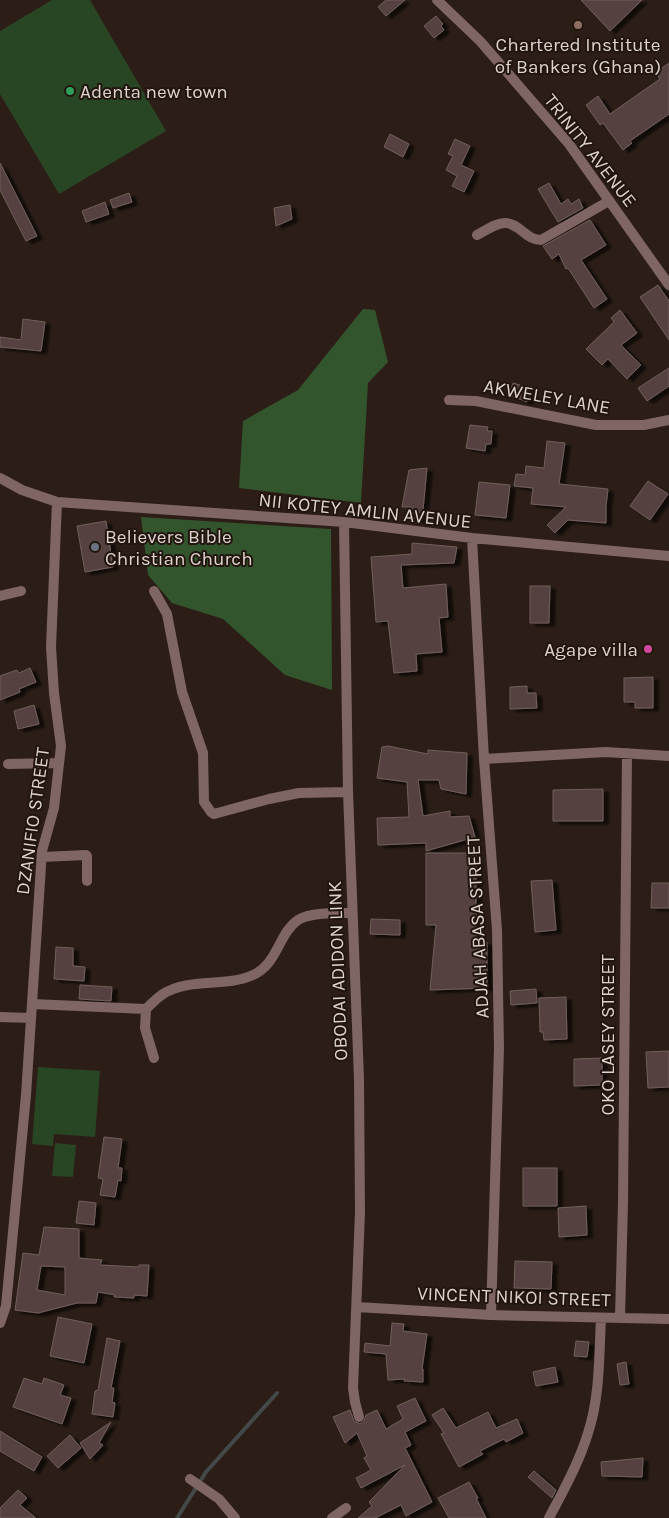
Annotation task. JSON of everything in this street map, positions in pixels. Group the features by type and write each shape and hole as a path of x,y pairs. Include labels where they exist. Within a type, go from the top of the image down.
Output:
{"street":[{"name":"TRINITY AVENUE","path":"437,0 480,41 569,144 669,284"},
{"path":"477,235 507,223 530,238 541,240 609,201"},
{"name":"AKWELEY LANE","path":"450,400 476,401 596,425 644,425 669,420"},
{"name":"NII KOTEY AMLIN AVENUE","path":"0,478 13,486 57,502 344,522 472,538 669,556"},
{"path":"0,488 13,486"},
{"name":"DZANIFIO STREET","path":"0,1323 6,1306 26,1095 42,857 54,808 61,746 54,693 51,647 57,502"},
{"name":"OBODAI ADIDON LINK","path":"344,522 348,792 359,1078 360,1212 354,1388 359,1417"},
{"name":"ADJAH ABASA STREET","path":"472,538 484,759 497,930 499,1048 491,1315"},
{"path":"0,596 21,591"},
{"path":"154,591 168,614 182,692 203,753 204,802 211,812 214,814 299,793 348,792"},
{"path":"484,759 606,752 669,756"},
{"name":"OKO LASEY STREET","path":"620,1318 623,1202 627,754"},
{"path":"8,764 59,763"},
{"path":"42,857 86,855 87,882"},
{"path":"32,1004 146,1009 163,994 173,989 193,984 234,982 254,975 268,966 290,929 298,920 306,916 352,913"},
{"path":"146,1009 145,1028 154,1058"},
{"path":"0,1017 31,1018"},
{"name":"VINCENT NIKOI STREET","path":"357,1307 491,1315 669,1319"},
{"path":"549,1518 569,1480 588,1433 597,1389 601,1318"},
{"path":"192,1480 219,1500 235,1518"},
{"path":"332,1518 346,1508"}],"green space":[{"path":"52,0 90,0 166,131 59,194 0,94 0,31"},
{"path":"363,309 375,310 388,362 368,383 361,503 239,488 243,421 298,390"},
{"path":"141,517 331,529 332,690 285,675 223,619 172,603 148,575"},
{"path":"38,1067 100,1071 95,1137 54,1134 53,1146 32,1144"},
{"path":"55,1143 76,1145 73,1177 52,1176"}],"building":[{"path":"386,0 405,0 386,16 378,7"},
{"path":"581,0 642,0 610,31"},
{"path":"436,16 443,24 441,26 444,30 434,38 424,26"},
{"path":"669,63 669,114 630,141 632,143 623,150 603,123 600,125 586,105 598,96 610,114 660,79 656,72"},
{"path":"390,134 409,144 403,157 384,147"},
{"path":"455,139 470,146 461,165 474,171 464,192 452,186 457,176 446,170 453,156 448,154"},
{"path":"0,163 37,236 26,241 0,190"},
{"path":"549,183 561,204 568,199 571,204 579,199 583,208 558,222 538,189"},
{"path":"129,193 132,202 113,208 110,200"},
{"path":"105,202 109,214 86,222 82,211"},
{"path":"290,205 292,219 276,226 274,208"},
{"path":"590,220 606,245 581,260 607,299 594,308 568,268 566,269 559,254 552,259 543,246"},
{"path":"658,285 669,301 669,340 640,297"},
{"path":"620,310 637,333 621,345 641,365 627,379 608,359 602,365 586,349 614,322 611,318"},
{"path":"23,319 45,322 41,351 0,347 0,337 21,340"},
{"path":"669,368 669,386 647,401 638,388"},
{"path":"513,383 532,389 527,402 509,395"},
{"path":"470,425 488,427 487,431 492,431 491,444 486,444 485,451 466,448"},
{"path":"547,441 565,443 559,484 608,489 606,523 568,520 555,533 547,525 566,507 531,504 533,488 514,486 516,474 525,475 526,466 544,468"},
{"path":"427,468 422,520 411,518 412,507 402,507 409,470"},
{"path":"648,481 668,494 650,520 630,506"},
{"path":"479,482 510,485 506,518 475,515"},
{"name":"Believers Bible Christian Church","path":"106,521 113,567 85,572 77,526"},
{"path":"412,543 457,547 454,563 401,565 403,588 446,584 448,617 439,618 442,652 416,654 417,671 394,673 388,621 376,622 371,557 412,554"},
{"path":"530,586 550,586 549,623 530,623"},
{"path":"30,668 36,682 19,689 20,692 0,700 0,676 17,670 19,673"},
{"path":"653,677 653,708 635,708 635,702 624,702 624,678"},
{"path":"527,686 527,693 536,693 537,708 510,709 510,687"},
{"path":"34,705 39,724 18,729 14,711"},
{"path":"388,746 428,754 428,750 467,753 466,794 441,789 439,780 418,780 423,816 450,811 450,817 469,816 475,837 426,851 426,843 378,845 377,818 409,817 407,782 377,778 382,747"},
{"path":"603,789 603,821 553,821 553,790"},
{"path":"426,853 476,853 476,941 487,942 487,988 430,990 436,925 426,925"},
{"path":"552,880 556,930 535,932 531,881"},
{"path":"652,883 669,883 669,908 651,908"},
{"path":"371,919 400,920 400,935 370,934"},
{"path":"56,947 73,948 73,966 85,967 84,981 54,979"},
{"path":"80,985 112,987 111,1001 79,999"},
{"path":"536,989 537,1003 511,1005 510,991"},
{"path":"566,997 567,1039 544,1040 543,1032 540,1032 539,998"},
{"path":"669,1051 669,1087 648,1088 646,1052"},
{"path":"602,1058 602,1085 574,1086 574,1059"},
{"path":"104,1137 122,1139 118,1168 122,1168 121,1181 118,1180 115,1197 100,1195 103,1179 98,1178"},
{"path":"523,1168 557,1168 557,1206 523,1206"},
{"path":"79,1201 96,1203 94,1225 76,1223"},
{"path":"586,1206 587,1235 559,1237 558,1208"},
{"path":"44,1227 79,1229 79,1258 102,1260 100,1265 139,1267 139,1265 149,1265 147,1296 134,1295 134,1298 114,1297 115,1295 98,1292 96,1303 77,1303 38,1313 15,1310 23,1253 39,1255","holes":["41,1266 65,1267 65,1295 37,1290"]},
{"path":"515,1261 552,1262 551,1289 514,1288"},
{"path":"58,1317 92,1324 84,1363 50,1356"},
{"path":"392,1323 404,1324 403,1331 427,1334 422,1369 423,1382 404,1381 405,1379 388,1380 386,1354 364,1352 365,1343 390,1346"},
{"path":"107,1338 120,1341 111,1388 114,1388 112,1402 115,1403 113,1417 92,1414 95,1391 98,1390"},
{"path":"576,1341 589,1342 587,1357 574,1356"},
{"path":"626,1362 629,1384 620,1385 617,1364"},
{"path":"555,1367 558,1382 536,1386 533,1372"},
{"path":"24,1378 42,1384 44,1378 64,1385 60,1395 71,1398 62,1424 13,1407"},
{"path":"415,1398 426,1421 405,1432 411,1445 405,1448 432,1502 406,1516 401,1505 375,1518 358,1518 372,1506 369,1502 405,1465 361,1488 356,1478 371,1470 364,1458 367,1456 357,1433 345,1443 333,1417 350,1410 354,1421 360,1424 364,1421 366,1415 377,1410 386,1429 403,1419 397,1406"},
{"path":"443,1408 456,1428 488,1412 496,1428 517,1419 523,1433 506,1442 504,1439 480,1451 483,1454 459,1467 441,1434 444,1433 432,1415"},
{"path":"111,1422 99,1443 103,1445 90,1459 80,1443"},
{"path":"0,1431 42,1457 34,1471 0,1451"},
{"path":"70,1435 81,1448 58,1468 47,1456"},
{"path":"643,1458 642,1477 602,1476 601,1462"},
{"path":"534,1471 556,1490 552,1498 528,1477"},
{"path":"469,1482 486,1518 449,1518 438,1498"},
{"path":"18,1490 27,1498 20,1505 36,1518 0,1518 0,1508"}],"waterway":[{"path":"177,1518 206,1472 277,1393"}],"place":[{"name":"Chartered Institute of Bankers (Ghana)","path":"578,25"},
{"name":"Adenta new town","path":"70,91"},
{"name":"Believers Bible Christian Church","path":"95,547"},
{"name":"Agape villa","path":"648,649"}]}
